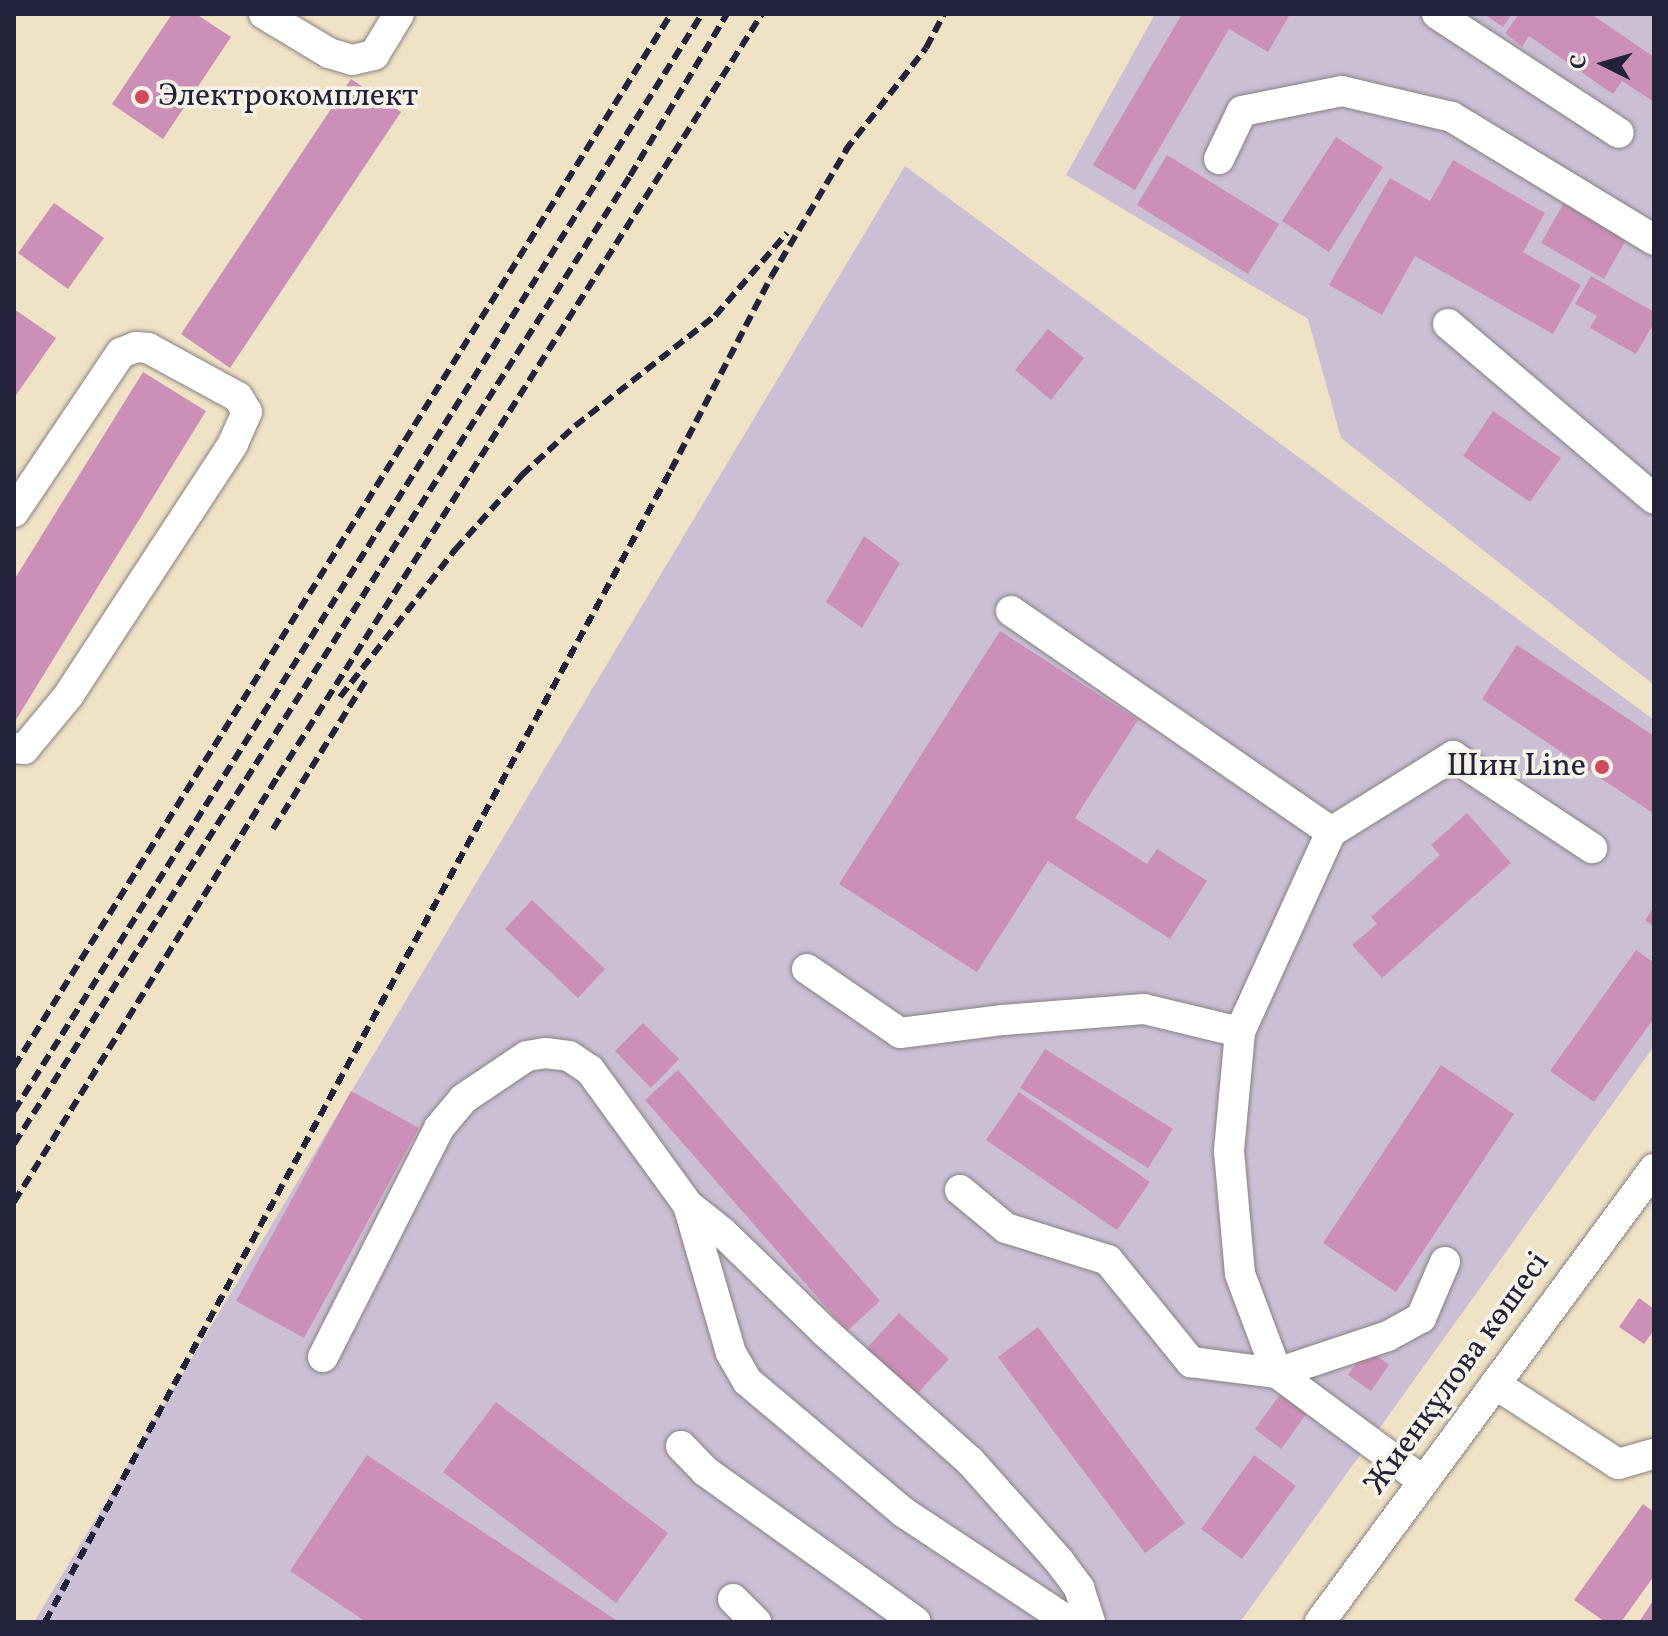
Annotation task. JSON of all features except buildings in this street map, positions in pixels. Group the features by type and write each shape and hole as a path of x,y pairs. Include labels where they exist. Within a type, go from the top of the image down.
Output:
{"street":[{"path":"264,14 329,53 352,60 374,55 399,14"},
{"path":"1437,14 1619,133"},
{"path":"1219,159 1242,111 1342,91 1452,117 1654,240"},
{"path":"1448,324 1654,499"},
{"path":"14,512 24,480 121,353 136,347 148,348 238,397 247,412 233,444 69,695 24,749 14,748"},
{"path":"1011,611 1331,832"},
{"path":"1423,1481 1277,1373 1240,1274 1229,1151 1240,1032 1331,832 1453,756 1592,848"},
{"path":"807,969 900,1033 1003,1020 1144,1009 1240,1032"},
{"path":"323,1357 439,1128 463,1099 527,1056 545,1053 569,1056 590,1070 688,1205 722,1232 824,1331 970,1461 1059,1561 1079,1588 1090,1622"},
{"name":"Жиенқұлова көшесі","path":"1320,1622 1654,1169"},
{"path":"960,1190 1006,1228 1108,1260 1191,1362 1277,1373 1388,1336 1421,1318 1445,1262"},
{"path":"688,1205 731,1353 747,1381 903,1512 1069,1622"},
{"path":"1495,1384 1618,1464 1654,1454"},
{"path":"681,1446 705,1471 916,1622"},
{"path":"733,1599 756,1622"}],"shaded area":[{"path":"1155,14 1654,14 1654,685 1341,438 1308,319 1066,175"},
{"path":"905,166 1654,720 1654,1046 1240,1622 34,1622"}],"railway":[{"path":"14,1067 671,14"},
{"path":"14,1111 702,14"},
{"path":"14,1144 630,176 727,14"},
{"path":"14,1202 278,776 762,14"},
{"path":"845,151 926,48 944,14"},
{"path":"45,1622 671,470 771,277 851,142"},
{"path":"340,697 455,550 522,475 575,426 715,316 787,233"},
{"path":"273,829 366,680"}],"place":[{"name":"Электрокомплект","path":"142,97"},
{"name":"Шин Line","path":"1602,767"}]}
